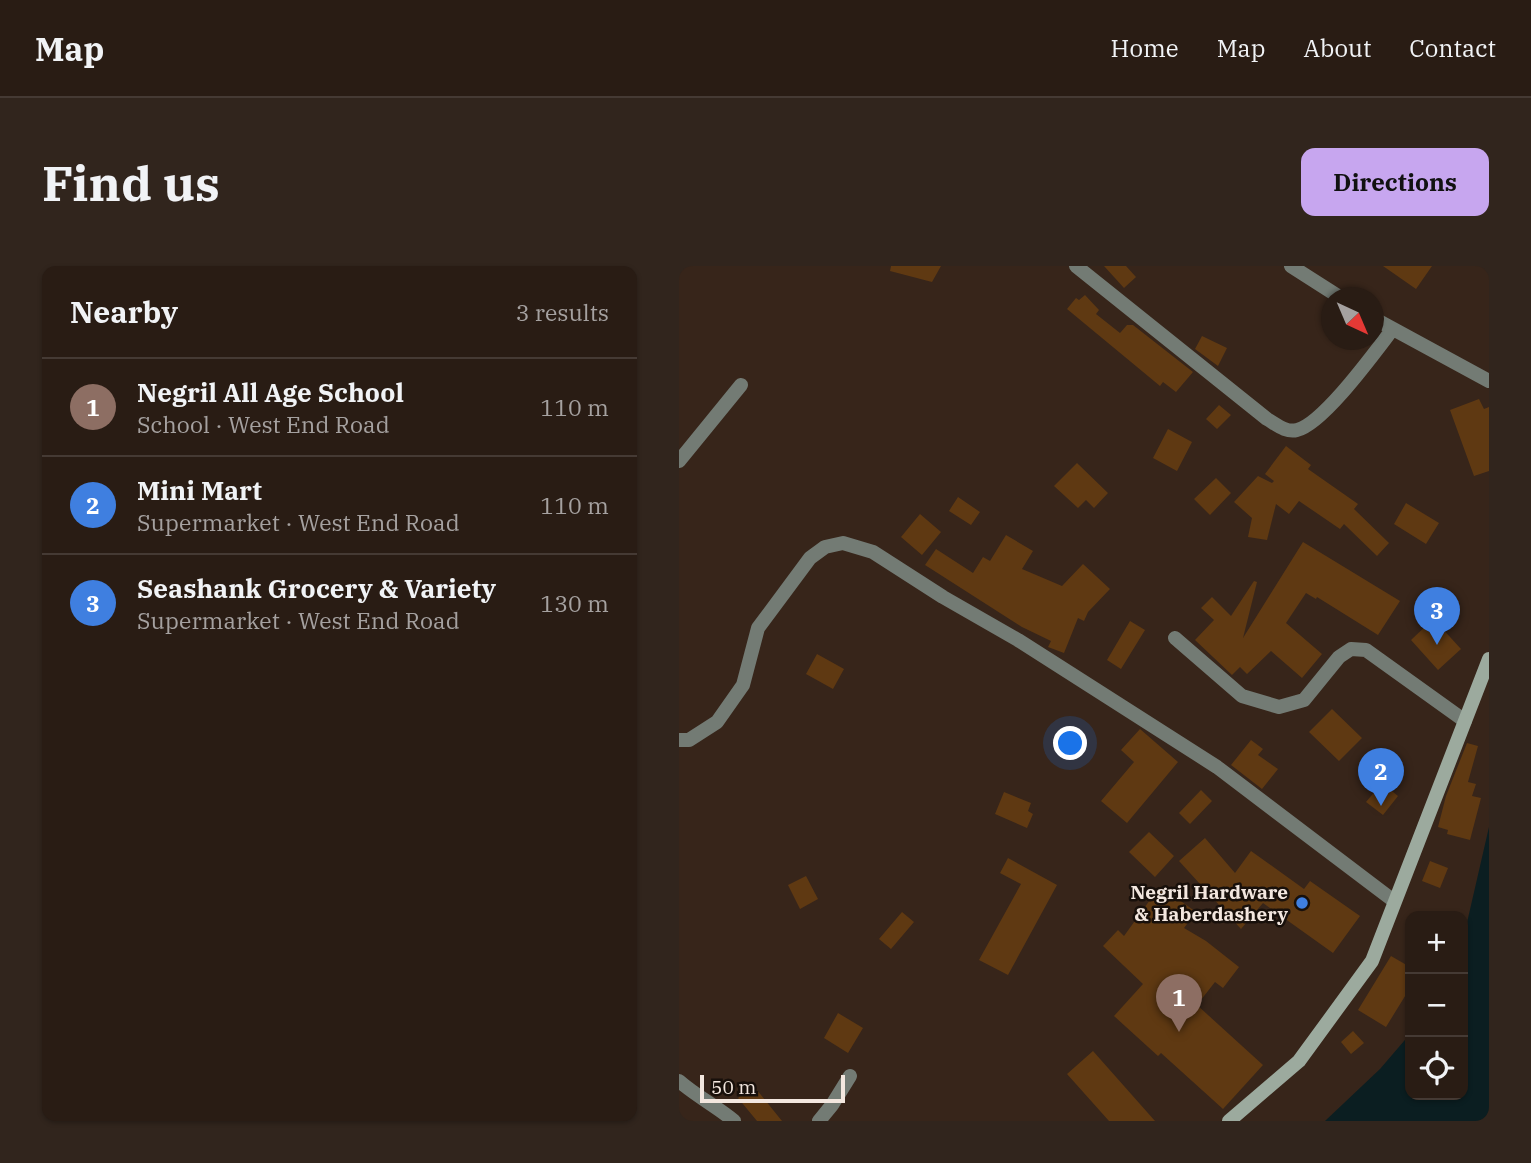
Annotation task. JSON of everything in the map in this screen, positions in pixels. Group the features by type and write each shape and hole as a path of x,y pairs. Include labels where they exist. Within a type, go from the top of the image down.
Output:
{"main road":[{"path":"1229,1121 1299,1061 1372,961 1489,659"}],"street":[{"path":"1076,266 1267,419 1287,430 1294,431 1307,426 1336,398 1392,330"},
{"path":"1291,266 1324,287"},
{"path":"1384,325 1489,381"},
{"path":"679,460 740,385"},
{"path":"679,740 689,740 717,722 743,685 758,628 810,558 825,547 843,543 873,552 943,597 1018,640 1217,767 1394,901"},
{"path":"1175,638 1242,696 1279,706 1304,700 1339,657 1351,649 1366,650 1465,721"},
{"path":"819,1121 850,1076"},
{"path":"679,1081 734,1121"}],"water":[{"path":"1489,827 1489,1121 1325,1121 1380,1069 1405,1040 1405,1100 1468,1100 1468,918"}],"building":[{"path":"891,266 941,266 932,282 890,271"},
{"path":"1104,266 1126,266 1136,277 1124,288"},
{"path":"1383,266 1432,266 1416,289"},
{"path":"1085,295 1099,310 1096,314 1120,333 1127,325 1133,325 1193,372 1176,392 1163,382 1160,386 1067,309 1076,298 1079,300"},
{"path":"1202,336 1227,348 1218,366 1195,349"},
{"path":"1479,399 1484,409 1489,407 1489,471 1474,476 1450,410"},
{"path":"1219,405 1231,415 1217,429 1206,419"},
{"path":"1168,429 1192,442 1177,471 1153,458"},
{"path":"1286,446 1311,465 1308,469 1358,504 1354,509 1389,543 1377,556 1344,524 1340,529 1299,501 1289,514 1276,504 1267,540 1248,537 1252,518 1234,502 1258,476 1272,483 1274,481 1265,474"},
{"path":"1077,463 1108,493 1094,508 1086,500 1078,508 1054,486"},
{"path":"1216,478 1231,493 1210,515 1194,499"},
{"path":"958,497 980,512 971,525 949,511"},
{"path":"1406,503 1439,523 1426,544 1394,524"},
{"path":"920,514 941,532 922,555 901,537"},
{"path":"1006,535 1033,551 1022,569 1062,586 1083,564 1110,589 1088,612 1084,621 1078,618 1064,653 1048,647 1051,641 1022,627 925,565 936,549 973,573 983,557 990,561"},
{"path":"1303,542 1400,601 1378,635 1306,593 1286,623 1322,654 1302,678 1271,651 1247,674 1240,667 1232,675 1195,640 1214,620 1201,608 1212,597 1231,616 1254,581 1257,582 1243,638"},
{"path":"1130,621 1145,630 1121,669 1107,660"},
{"path":"1431,621 1440,626 1461,649 1438,670 1411,640"},
{"path":"817,654 844,669 833,689 806,674"},
{"path":"1332,709 1362,738 1339,761 1309,732"},
{"path":"1140,729 1178,762 1127,823 1101,801 1134,762 1121,750"},
{"path":"1251,740 1263,749 1258,755 1278,769 1262,789 1231,765"},
{"path":"1467,743 1478,746 1468,782 1476,784 1472,796 1481,798 1470,840 1447,834 1448,830 1438,827 1446,796"},
{"path":"1382,783 1398,796 1383,815 1366,802"},
{"path":"1201,790 1212,801 1190,824 1179,813"},
{"path":"1004,792 1031,803 1028,811 1033,814 1027,828 995,814"},
{"path":"1149,832 1174,856 1155,877 1129,852"},
{"name":"Negril Hardware & Haberdashery","path":"1205,838 1235,873 1251,851 1304,889 1310,881 1360,916 1333,953 1263,903 1241,929 1179,861"},
{"path":"1008,858 1057,885 1008,975 979,960 1021,884 1000,873"},
{"path":"1430,861 1448,868 1440,888 1422,881"},
{"path":"806,876 818,899 800,909 788,885"},
{"path":"1160,886 1196,912 1184,928 1206,941 1239,967 1223,988 1215,982 1197,1005 1263,1065 1223,1109 1161,1053 1158,1056 1114,1016 1143,984 1103,946 1118,930 1124,936"},
{"path":"902,912 914,922 891,949 879,939"},
{"path":"1391,956 1405,964 1405,996 1386,1027 1358,1010"},
{"path":"838,1013 863,1028 848,1053 824,1038"},
{"path":"1353,1031 1364,1043 1351,1054 1341,1042"},
{"path":"1093,1051 1155,1121 1109,1121 1067,1074"},
{"path":"753,1085 782,1121 757,1121 738,1098"}],"place":[{"name":"Seashank Grocery & Variety","path":"1437,645"},
{"name":"Mini Mart","path":"1381,806"},
{"name":"Negril Hardware & Haberdashery","path":"1302,903"},
{"name":"Negril All Age School","path":"1179,1032"}]}
